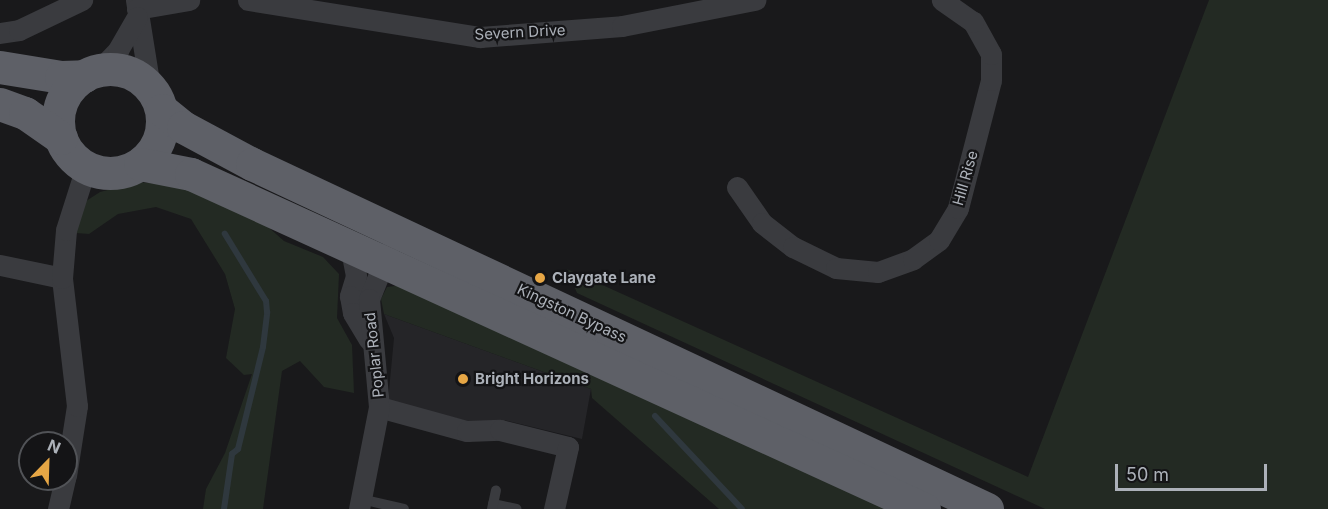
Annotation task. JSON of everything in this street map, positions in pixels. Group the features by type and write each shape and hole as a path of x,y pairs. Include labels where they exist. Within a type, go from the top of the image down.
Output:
{"highway":[{"path":"0,67 61,77 92,73 129,72 156,98 161,134 155,149 140,164 120,172 86,167 67,150 61,138 58,114 63,100 92,73"},
{"name":"Kingston Bypass","path":"156,98 183,127 282,178 987,509"},
{"path":"0,104 25,113 61,138"},
{"name":"Kingston Bypass","path":"140,164 191,174 351,250 473,300 924,509"}],"street":[{"path":"0,33 19,30 82,0"},
{"path":"137,9 189,0"},
{"name":"Severn Drive","path":"249,0 480,37 622,26 755,0"},
{"name":"Hill Rise","path":"737,187 762,223 793,247 836,268 878,272 913,260 939,240 958,208 991,81 991,54 972,22 942,0"},
{"path":"92,73 118,50 137,9"},
{"path":"137,9 156,98"},
{"path":"73,431 77,406 62,278 66,230 86,167"},
{"path":"282,178 319,207 387,240 389,248 384,264"},
{"path":"351,250 356,276 350,296 352,313 376,350"},
{"name":"Poplar Road","path":"384,264 369,299 376,350 374,382 379,407 466,431 500,430 568,447 554,509"},
{"path":"0,266 62,278"},
{"path":"360,504 379,407"},
{"path":"58,509 62,491"}],"lane":[{"path":"496,490 492,507 516,509"},
{"path":"360,504 404,509"}],"shaded area":[{"path":"1209,0 1328,0 1328,509 1045,509 577,293 567,269 1028,477"},
{"path":"138,182 182,186 259,219 284,241 323,257 339,274 337,318 352,345 354,393 324,387 300,361 282,371 263,509 203,509 206,489 225,453 252,374 244,375 226,358 235,309 225,274 191,219 156,207 118,214 89,234 76,233 80,205 100,192"},
{"path":"403,285 890,509 719,509 592,398 591,389 384,314 381,299 387,287"},
{"path":"384,314 591,389 582,439 504,420 472,422 388,401 394,338"}],"waterway":[{"path":"224,509 232,454 238,449 263,347 267,312 266,301 225,234"},
{"path":"655,416 742,509"}],"place":[{"name":"Claygate Lane","path":"540,278"},
{"name":"Bright Horizons","path":"463,379"}]}
